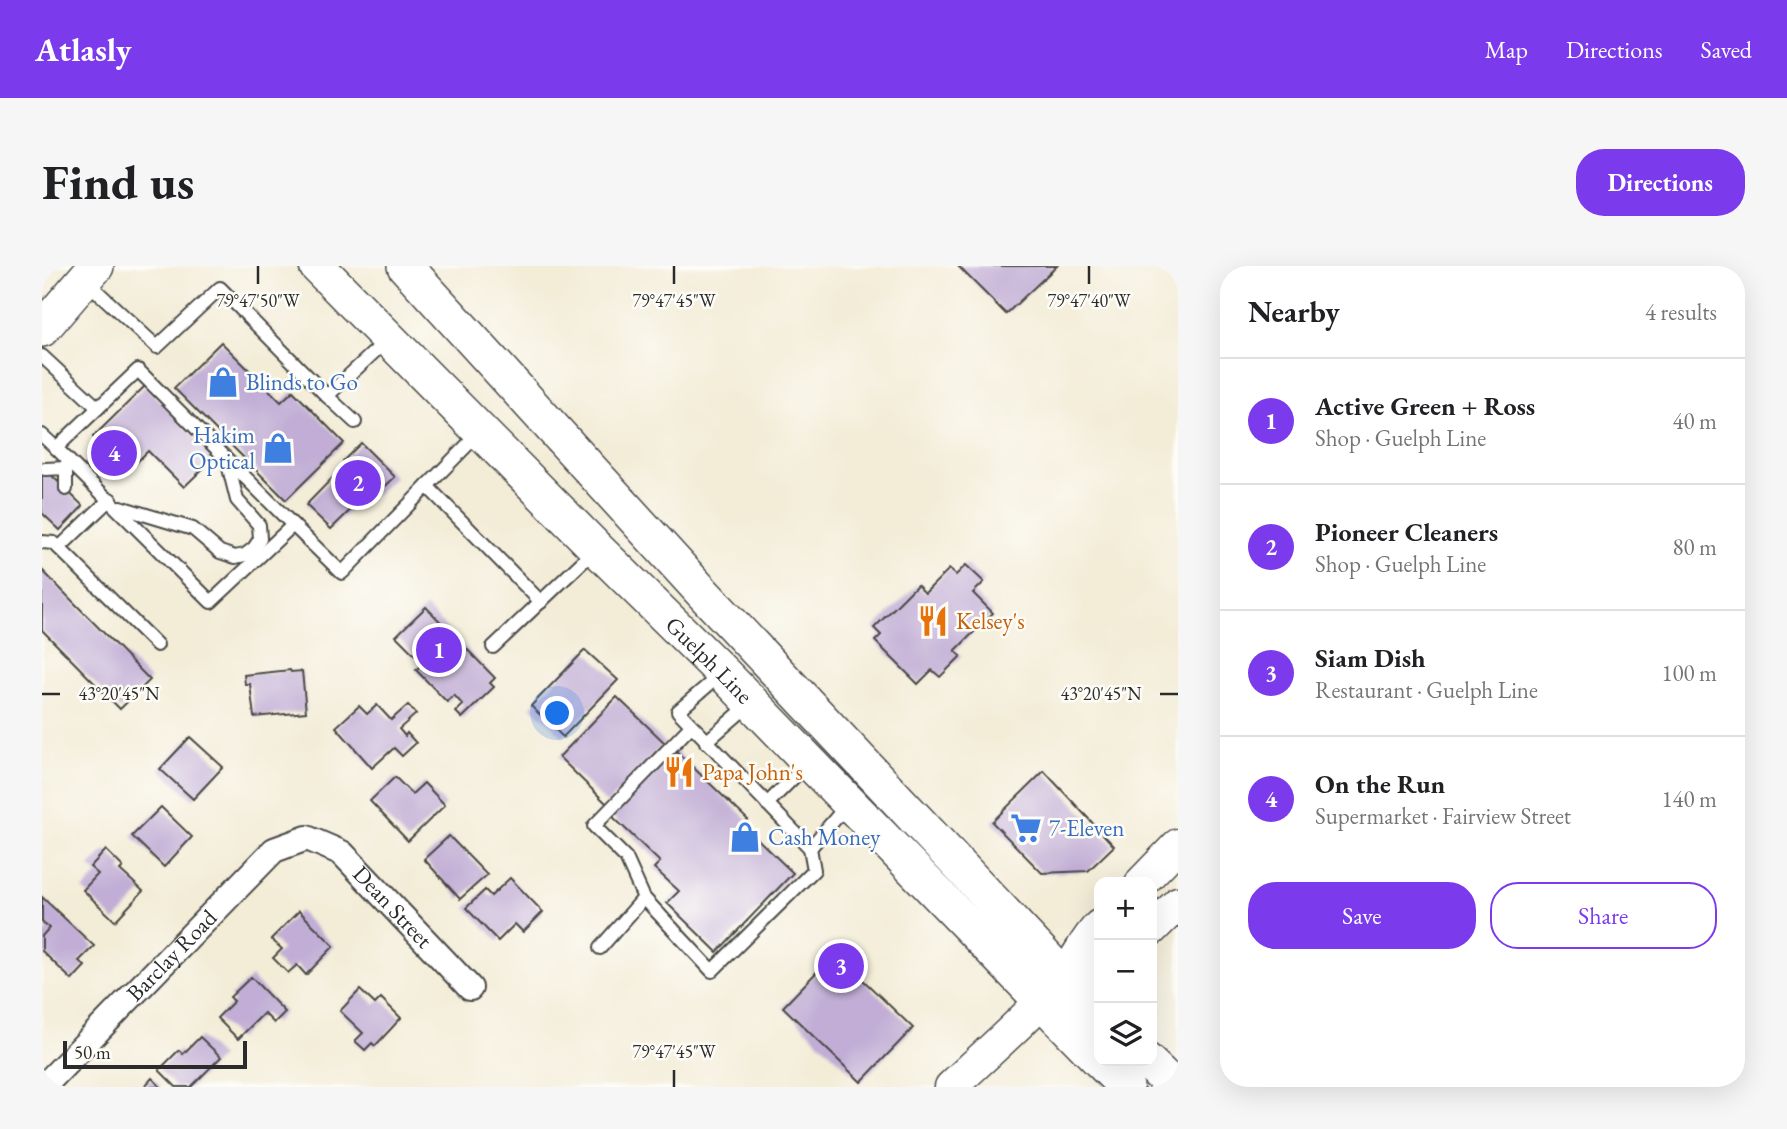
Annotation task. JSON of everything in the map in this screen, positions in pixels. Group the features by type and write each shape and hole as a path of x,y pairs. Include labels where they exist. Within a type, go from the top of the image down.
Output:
{"main road":[{"name":"Guelph Line","path":"317,266 752,702 849,803 1052,989 1094,1011"},
{"name":"Guelph Line","path":"405,266 702,592 1052,989 1094,1051"},
{"path":"42,329 90,273"},
{"name":"Guelph Line","path":"1106,1066 1126,1087"},
{"path":"1152,1066 1174,1087"}],"street":[{"name":"Dean Street","path":"307,838 342,853 470,988"},
{"name":"Barclay Road","path":"43,1087 274,850 307,838"},
{"path":"1147,877 1178,845"},
{"path":"1157,924 1178,903"},
{"path":"951,1087 1052,989 1094,931"},
{"path":"1052,989 1094,971"}],"lane":[{"path":"90,273 156,347 220,288 355,422"},
{"path":"327,396 389,338"},
{"path":"42,356 98,408"},
{"path":"56,448 138,370 342,573 481,432"},
{"path":"42,435 69,465 113,503 211,603 293,525"},
{"path":"113,503 193,529 220,552 235,557 245,555 254,548 260,538 258,525 237,500 227,459"},
{"path":"45,469 69,465"},
{"path":"66,489 69,465"},
{"path":"427,486 541,602"},
{"path":"59,548 113,503"},
{"path":"42,542 54,543 157,645"},
{"path":"493,647 596,548"},
{"path":"691,726 594,826 626,858 644,898 712,971 814,870 810,848 678,711 723,673"},
{"path":"706,742 752,702"},
{"path":"767,804 809,762"},
{"path":"810,848 849,803"},
{"path":"600,948 644,898"}],"building":[{"path":"958,266 1057,266 1006,314"},
{"path":"221,342 281,402 293,391 344,443 286,500 174,388"},
{"path":"145,386 215,457 184,487 148,451 127,472 93,437"},
{"path":"361,443 395,477 376,495 371,490 331,529 306,505 346,464 343,461"},
{"path":"42,466 83,506 60,530 42,513"},
{"name":"Kelsey's","path":"966,565 984,582 973,593 993,613 955,651 961,656 940,677 932,670 918,684 875,641 881,635 874,628 917,585 925,593 949,569 956,575"},
{"path":"42,570 150,680 120,709 42,630"},
{"path":"426,607 495,678 490,683 494,687 462,718 456,712 463,705 454,695 447,702 416,670 423,663 396,636"},
{"path":"585,650 618,680 563,737 531,706"},
{"path":"302,671 306,712 254,717 250,684 245,684 244,675"},
{"path":"617,697 665,743 607,804 559,757"},
{"path":"377,705 391,720 408,705 416,714 399,729 416,743 402,756 394,748 372,768 336,727 359,706 367,714"},
{"path":"190,737 223,767 193,799 160,769"},
{"path":"675,750 748,820 743,825 793,873 717,952 667,903 679,891 654,868 660,862 612,816"},
{"path":"1044,771 1114,846 1088,871 1042,873 992,822"},
{"path":"395,777 412,794 424,783 445,805 408,841 370,801"},
{"path":"161,807 192,837 164,867 132,836"},
{"path":"449,836 487,875 460,899 424,859"},
{"path":"106,850 123,867 120,870 143,891 115,921 83,890 98,874 90,867"},
{"path":"510,878 543,912 523,932 515,924 498,941 466,908 485,890 491,896"},
{"path":"42,897 94,946 79,961 85,966 72,980 42,951 42,936 49,928 42,922"},
{"path":"299,911 334,946 306,975 297,965 288,973 273,958 282,949 271,939"},
{"path":"835,953 913,1028 861,1082 783,1007"},
{"path":"251,977 285,1012 274,1023 264,1013 238,1039 217,1018 234,1001 230,997"},
{"path":"360,990 375,1004 381,998 401,1018 375,1046 372,1043 365,1050 355,1041 363,1033 340,1011"},
{"path":"200,1037 221,1057 191,1087 176,1087 159,1070 179,1050 183,1054"},
{"path":"152,1078 161,1087 144,1087"}],"place":[{"name":"Blinds to Go","path":"223,382"},
{"name":"Hakim Optical","path":"278,448"},
{"name":"On the Run","path":"114,453"},
{"name":"Pioneer Cleaners","path":"358,483"},
{"name":"Kelsey's","path":"933,621"},
{"name":"Active Green + Ross","path":"439,650"},
{"name":"Papa John's","path":"679,772"},
{"name":"7-Eleven","path":"1026,828"},
{"name":"Cash Money","path":"745,837"},
{"name":"Siam Dish","path":"841,966"}]}
